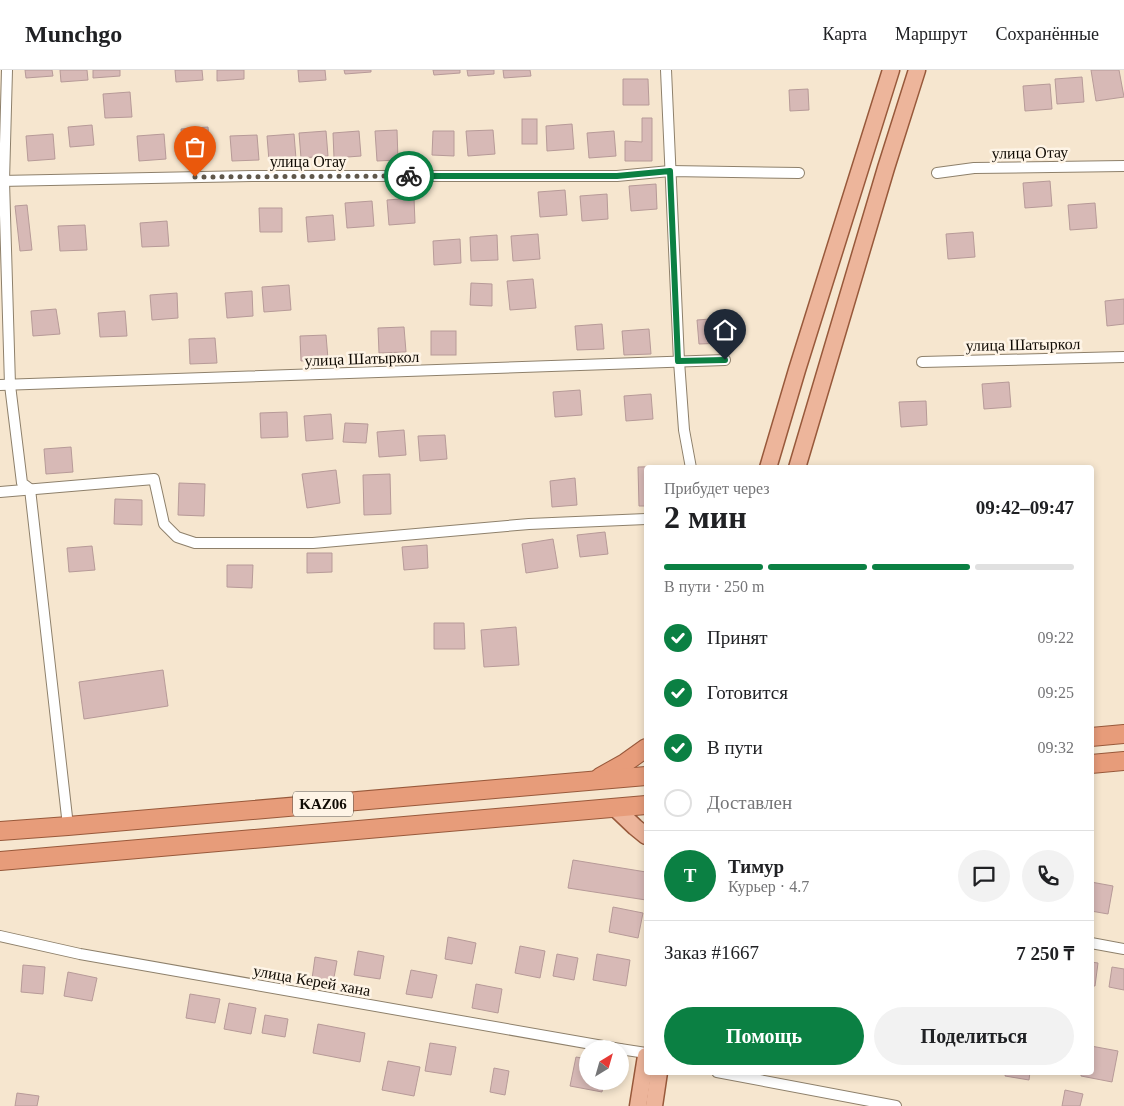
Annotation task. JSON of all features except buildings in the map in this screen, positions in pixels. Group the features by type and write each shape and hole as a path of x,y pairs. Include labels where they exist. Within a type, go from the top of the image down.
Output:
{"highway":[{"path":"1094,737 1124,734"},
{"path":"595,780 644,749"},
{"path":"1094,764 1124,761"},
{"name":"KАZ06","path":"0,831 644,776"},
{"name":"KАZ06","path":"0,861 644,806"}],"main road":[{"path":"769,465 796,370 891,70"},
{"path":"798,465 917,70"},
{"path":"615,808 644,834"},
{"path":"638,1106 644,1068"},
{"path":"654,1106 659,1075"}],"street":[{"path":"6,70 2,181 5,385 22,483 30,489 68,826"},
{"path":"666,70 678,361 684,430 690,465"},
{"name":"улица Отау","path":"937,173 974,168 1124,166"},
{"name":"улица Отау","path":"2,181 252,176 617,176 670,171 799,173"},
{"name":"улица Шатыркол","path":"922,362 1124,357"},
{"name":"улица Шатыркол","path":"5,385 725,360"},
{"path":"0,492 154,479 164,524 177,537 195,543 313,543 529,524 644,519"},
{"name":"улица Керей хана","path":"0,936 80,954 579,1042"},
{"path":"1094,944 1124,949"},
{"name":"улица Керей хана","path":"629,1051 644,1055"},
{"path":"733,1075 896,1106"}],"way so far":[{"path":"195,177 409,176"}],"route":[{"path":"409,176 617,176 670,171 678,361 725,360"}]}
